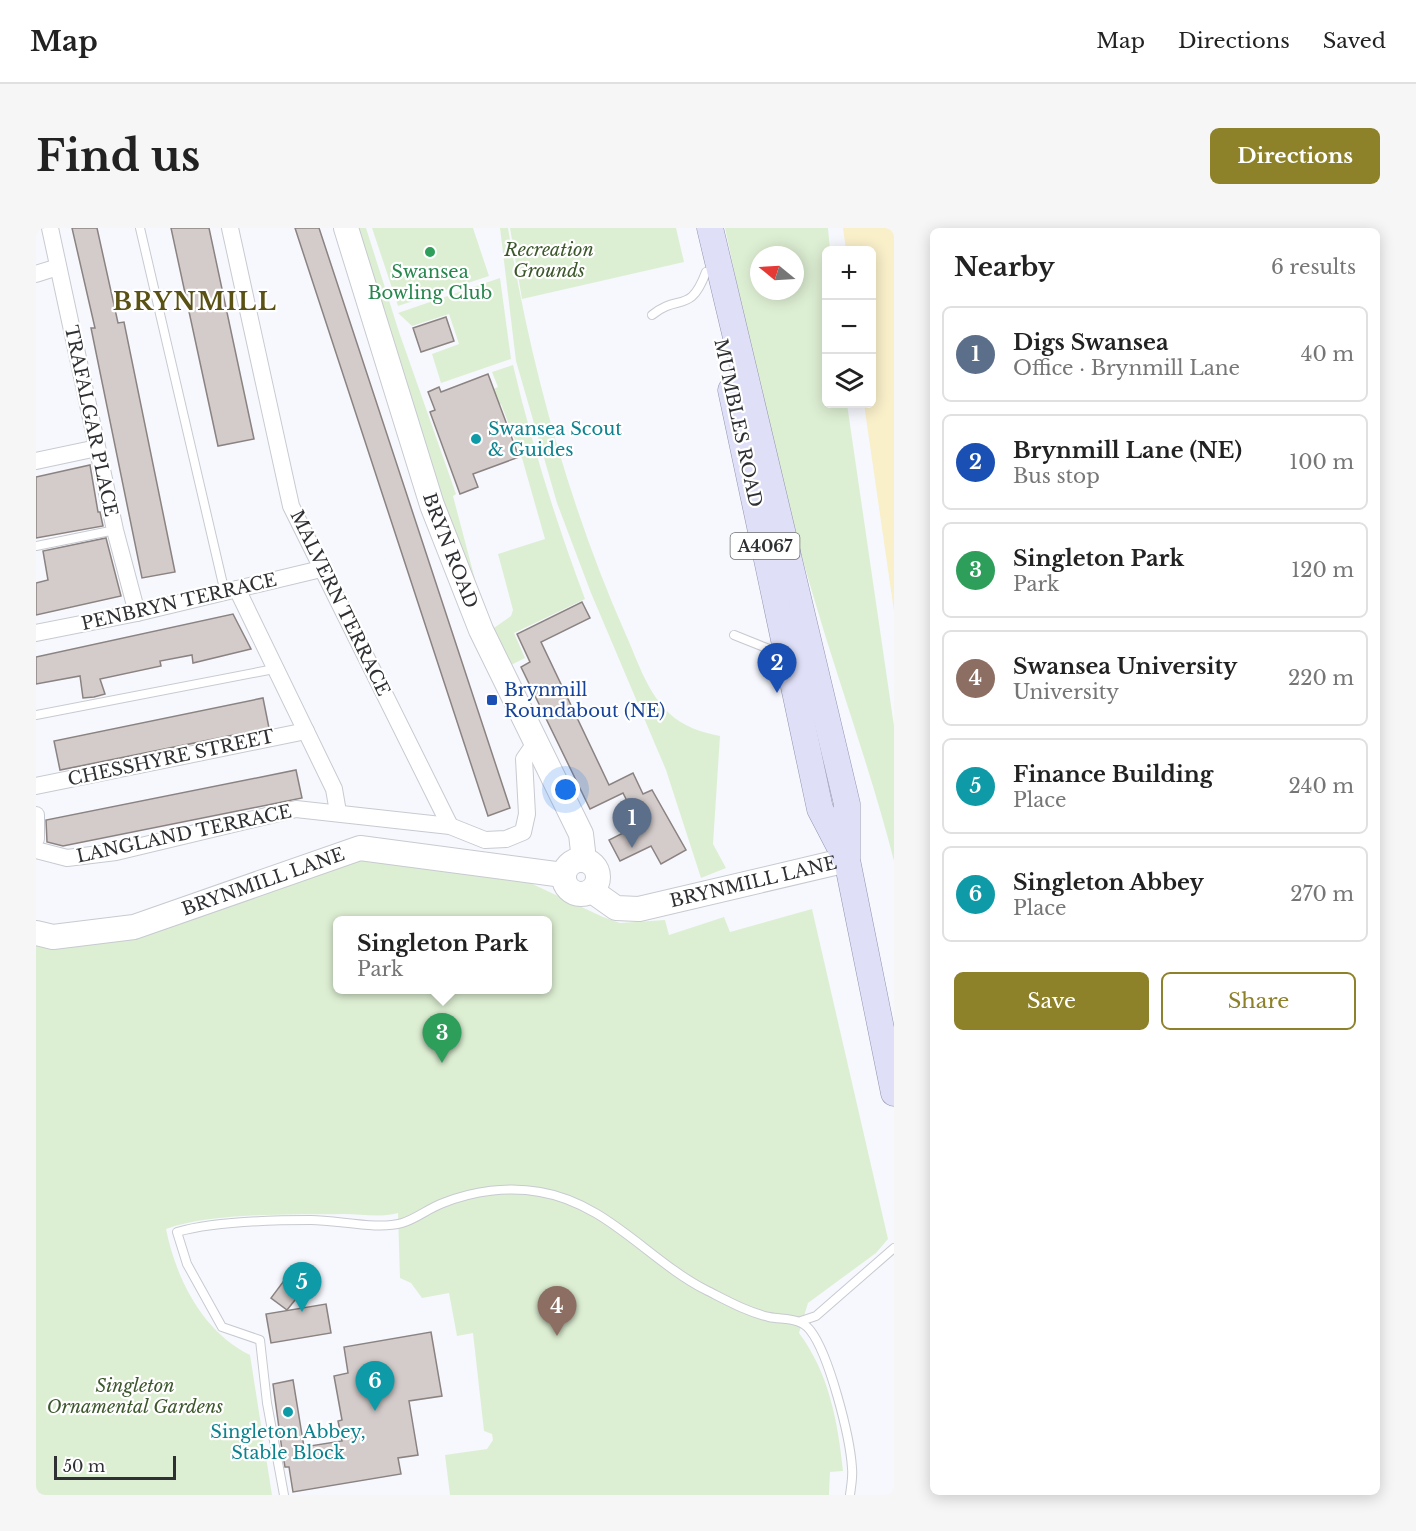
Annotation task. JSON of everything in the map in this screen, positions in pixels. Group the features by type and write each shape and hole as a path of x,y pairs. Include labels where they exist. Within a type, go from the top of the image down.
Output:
{"main road":[{"name":"MUMBLES ROAD","path":"695,228 820,809 847,860"},
{"name":"MUMBLES ROAD","path":"710,228 847,804 847,860 894,1093"}],"street":[{"name":"TRAFALGAR PLACE","path":"50,228 115,530 136,613"},
{"name":"MALVERN TERRACE","path":"230,228 291,506 450,826"},
{"name":"BRYN ROAD","path":"346,228 432,505 486,642 581,834 584,860"},
{"path":"36,274 58,267"},
{"path":"36,461 97,448"},
{"name":"PENBRYN TERRACE","path":"36,633 136,613 321,569"},
{"path":"231,591 306,730 334,789 338,812"},
{"name":"CHESSHYRE STREET","path":"36,786 306,730"},
{"name":"LANGLAND TERRACE","path":"36,850 67,858 116,852 296,809 450,826 485,840 506,838 523,832 527,814 524,759 535,743"},
{"path":"36,815 36,839"},
{"name":"BRYNMILL LANE","path":"36,933 53,937 134,927 360,848 563,874 569,890 576,895 592,891 616,908 639,909 847,860"},
{"path":"563,874 567,866 575,861 584,860 593,864 598,873 598,883 592,891"}],"lane":[{"path":"140,228 231,591"},
{"path":"652,315 662,307 683,302 698,294 706,272"},
{"path":"36,546 115,530"},
{"path":"734,635 769,649 780,657 793,677"},
{"path":"36,715 274,669"},
{"path":"284,1495 267,1403 260,1340 222,1327 187,1263 177,1232 198,1226 311,1220 402,1223 441,1203 472,1193 507,1189 539,1191 562,1196 588,1208 701,1288 725,1300 767,1317 801,1321 816,1316 894,1248"},
{"path":"801,1321 811,1330 826,1362 840,1408 852,1468 850,1495"}],"green space":[{"path":"352,228 366,228 399,332 456,494 453,496 482,606 439,505"},
{"name":"Swansea Bowling Club","path":"372,228 473,228 489,276 398,306"},
{"path":"500,228 508,228 540,384 570,486 587,537 639,667 656,697 670,714 693,728 720,736 713,844 726,868 701,878 666,770 591,593 557,503 516,361"},
{"name":"Recreation Grounds","path":"510,228 676,228 684,262 522,299"},
{"path":"725,228 828,228 830,246 822,246 822,408 848,408 894,726 894,861 800,550 765,412"},
{"path":"500,278 511,359 441,383 432,354 459,344 449,314 412,326 398,313"},
{"path":"513,365 545,483 585,599 514,633 525,658 509,666 491,630 511,616 513,610 498,554 545,539 522,458 501,404 460,418 455,404 498,387 492,372"},
{"name":"Singleton Ornamental Gardens","path":"377,857 526,881 620,923 665,920 669,935 724,917 730,932 812,909 888,1239 876,1253 808,1303 799,1333 825,1381 835,1416 843,1471 830,1472 829,1495 450,1495 445,1455 487,1449 493,1440 492,1434 484,1431 473,1333 457,1336 449,1293 422,1298 411,1283 400,1278 398,1213 377,1216 300,1214 230,1217 166,1229 177,1267 194,1302 218,1333 250,1355 272,1495 36,1495 36,943"}],"sand":[{"path":"843,228 894,228 894,611 865,408 876,408 876,246 845,246"}],"building":[{"path":"72,228 97,228 118,323 124,322 175,572 142,578 91,328 95,328"},
{"path":"171,228 209,228 254,439 218,446"},
{"path":"295,228 319,228 510,808 488,816"},
{"name":"Swansea Bowling Club","path":"446,317 454,341 421,352 413,328"},
{"name":"Swansea Scout & Guides","path":"488,374 519,457 473,474 478,487 460,494 430,412 435,410 428,392 439,387 441,392"},
{"path":"90,465 98,512 100,512 103,526 36,538 36,477"},
{"path":"106,538 121,596 36,615 36,583 48,580 43,551"},
{"path":"582,602 590,618 541,642 609,785 633,773 643,794 652,790 686,850 661,864 651,846 620,861 609,840 639,825 623,793 590,809 521,667 530,662 517,634"},
{"path":"233,614 251,649 193,663 192,655 160,661 161,666 100,679 105,694 94,697 83,698 80,676 36,684 36,657"},
{"path":"263,698 269,728 60,770 54,741"},
{"path":"296,770 302,798 63,846 47,842 46,820"},
{"path":"283,1282 299,1295 287,1310 271,1298"},
{"path":"326,1304 331,1333 271,1343 266,1314"},
{"path":"431,1332 442,1396 409,1401 418,1455 398,1458 401,1474 293,1492 289,1467 285,1467 273,1384 293,1380 304,1447 342,1441 338,1421 342,1420 334,1376 348,1373 344,1347"}],"place":[{"name":"Swansea Bowling Club","path":"430,252"},
{"name":"Swansea Scout & Guides","path":"476,439"},
{"name":"Brynmill Lane (NE)","path":"777,693"},
{"name":"Brynmill Roundabout (NE)","path":"492,700"},
{"name":"Digs Swansea","path":"632,848"},
{"name":"Singleton Park","path":"442,1063"},
{"name":"Finance Building","path":"302,1312"},
{"name":"Swansea University","path":"557,1336"},
{"name":"Singleton Abbey","path":"375,1411"},
{"name":"Singleton Abbey, Stable Block","path":"288,1412"}],"district":[{"name":"BRYNMILL","path":"195,302"}]}
